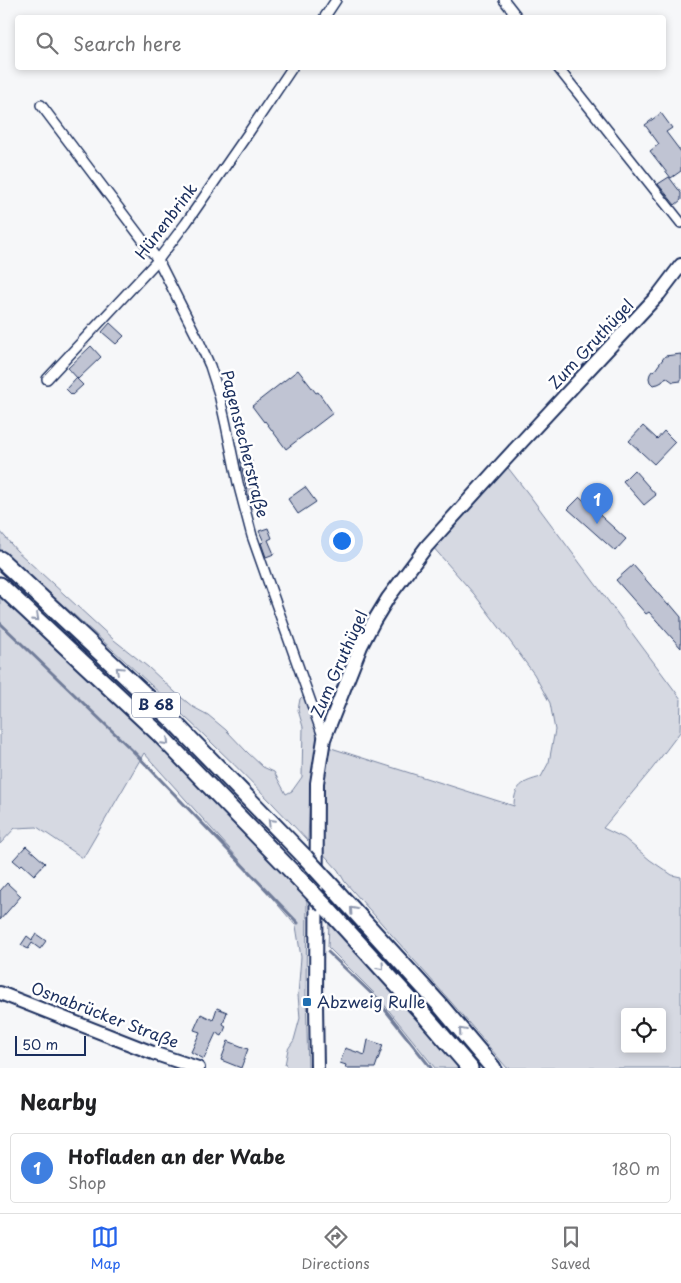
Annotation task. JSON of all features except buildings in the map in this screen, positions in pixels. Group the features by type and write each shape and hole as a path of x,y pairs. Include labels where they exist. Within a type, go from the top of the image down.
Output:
{"highway":[{"name":"B 68","path":"0,559 169,717 305,857 494,1068"},
{"name":"B 68","path":"0,585 158,733 324,905 470,1068"}],"street":[{"path":"326,15 336,0"},
{"path":"504,0 516,15"},
{"name":"Hünenbrink","path":"47,379 158,260 186,223 291,70"},
{"path":"560,70 681,223"},
{"name":"Pagenstecherstraße","path":"41,105 158,260 198,339 210,366 224,417 252,536 324,739"},
{"name":"Zum Gruthügel","path":"317,1068 317,783 324,739 361,646 388,598 426,546 659,294 681,265"},
{"name":"Osnabrücker Straße","path":"0,993 153,1053 198,1068"}],"shaded area":[{"path":"505,464 681,699 680,732 603,828 624,838 650,860 672,875 681,877 681,1068 507,1068 345,882 338,870 319,849 321,782 328,747 514,806 514,799 518,789 525,783 541,777 549,762 555,730 550,703 534,674 474,594 432,546"},
{"path":"0,531 16,550 114,640 193,707 208,715 226,730 263,767 274,772 286,794 292,791 302,777 303,727 298,710 300,699 306,696 315,722 317,744 310,790 308,841 272,802 119,655 0,549"},
{"path":"0,596 151,738 233,819 307,898 306,994 308,1068 289,1068 285,1065 288,1049 294,1040 300,1018 298,995 301,957 296,926 144,753 83,858 37,827 15,828 0,844"},
{"path":"329,923 425,1026 460,1068 435,1068 378,997 328,947"}],"waterway":[{"path":"0,623 133,751 298,923"},
{"path":"328,952 375,997 431,1068"}],"place":[{"name":"Hofladen an der Wabe","path":"597,524"},
{"name":"Abzweig Rulle","path":"307,1002"}]}
